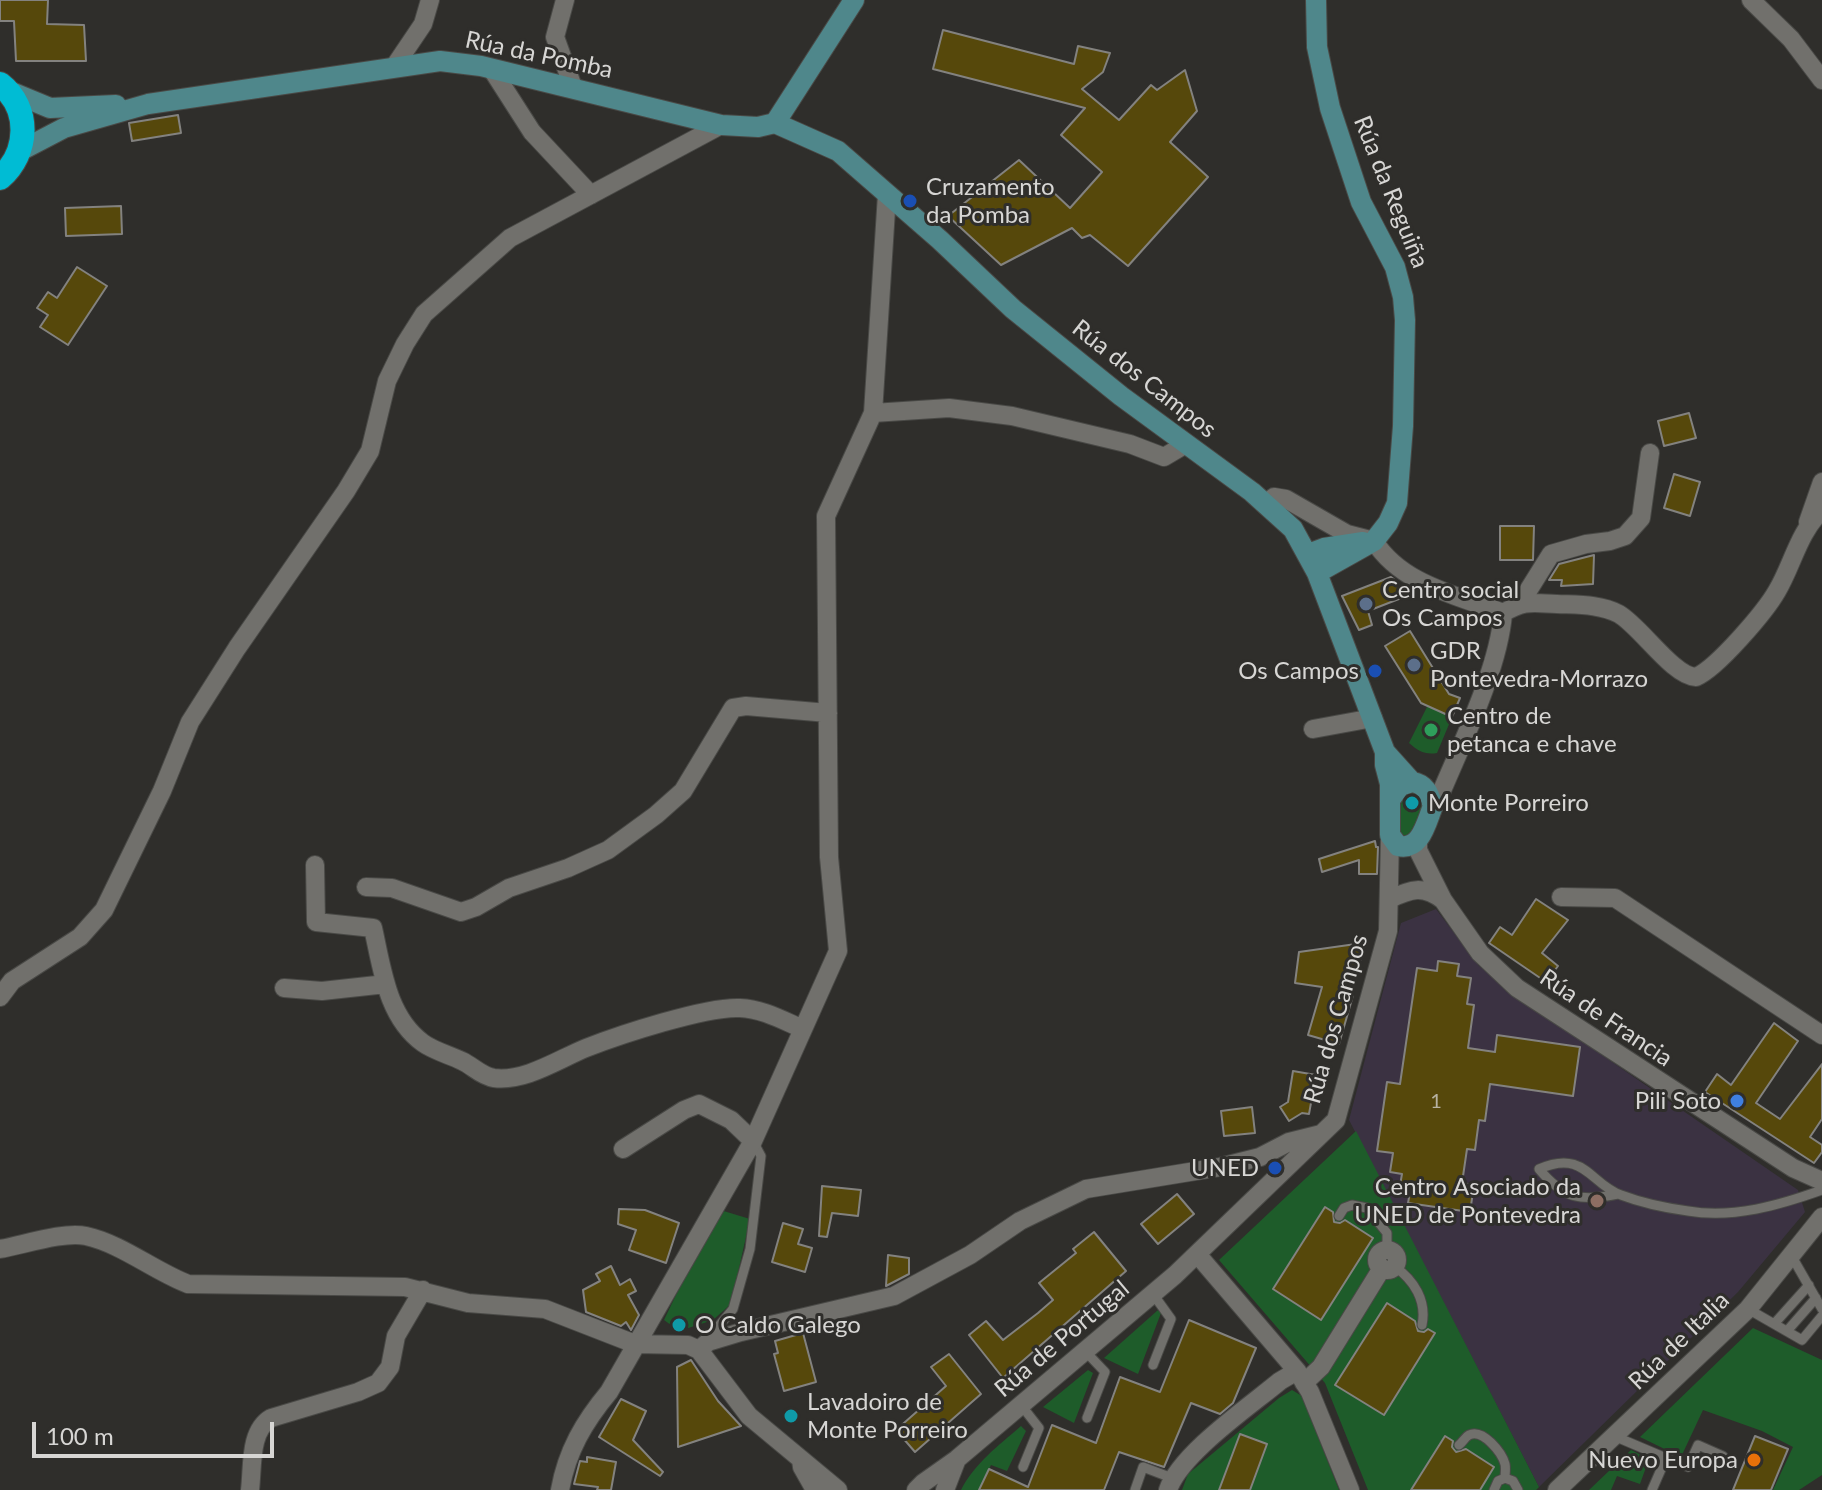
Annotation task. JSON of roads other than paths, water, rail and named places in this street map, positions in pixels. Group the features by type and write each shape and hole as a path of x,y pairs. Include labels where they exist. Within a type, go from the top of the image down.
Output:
{"highway":[{"path":"0,178 9,170 20,151 23,130 21,113 4,88"}],"street":[{"path":"394,67 423,24 430,0"},
{"path":"565,0 555,37 573,87"},
{"path":"775,123 854,0"},
{"name":"Rúa da Reguiña","path":"1316,0 1317,47 1330,108 1361,202 1395,267 1403,297 1403,426 1397,503 1388,523 1374,541"},
{"path":"1751,0 1791,39 1822,80"},
{"name":"Rúa da Pomba","path":"4,88 50,108 148,104 440,61 491,68 721,125 758,127 775,123"},
{"path":"491,68 532,132 591,195"},
{"name":"Rúa da Pomba","path":"20,151 64,128 148,104"},
{"name":"Rúa dos Campos","path":"775,123 838,151 1013,309 1266,504 1293,529 1313,563 1373,718 1385,752 1390,800"},
{"path":"0,997 12,981 80,937 104,910 162,791 190,722 370,451 387,381 424,314 510,238 721,125"},
{"path":"560,1490 566,1460 587,1419 609,1392 753,1141 838,951 829,857 826,516 873,413 887,194"},
{"path":"873,413 949,408 1012,416 1130,444 1164,457 1186,444"},
{"path":"1503,613 1521,602 1551,554 1625,536 1641,518 1650,453"},
{"path":"1521,602 1607,609 1630,623 1682,673 1696,677 1739,638 1776,593 1807,525 1822,482"},
{"path":"1266,504 1274,497 1286,499 1347,534 1374,541 1399,568 1424,585 1503,613"},
{"path":"1807,525 1822,510"},
{"path":"1313,563 1324,548 1374,541"},
{"path":"1433,806 1425,787 1412,782 1400,786 1390,800 1390,835 1401,848 1418,841 1438,800 1501,635 1503,613"},
{"path":"366,887 392,888 461,912 476,907 509,888 568,868 608,850 656,815 683,791 733,708 746,706 828,713"},
{"path":"1313,729 1373,718"},
{"name":"Rúa dos Campos","path":"1385,752 1412,782"},
{"name":"Rúa dos Campos","path":"1197,1254 1336,1120 1388,931 1390,835"},
{"name":"Rúa de Francia","path":"1418,841 1418,850 1443,900 1480,953 1517,988 1793,1168 1822,1181"},
{"path":"315,865 316,922 373,928 389,999 402,1020 422,1043 466,1062 485,1075 497,1078 519,1076 590,1047 715,1010 737,1007 762,1011 803,1029"},
{"path":"1390,899 1416,888 1429,890 1443,900"},
{"path":"1561,897 1615,898 1822,1035"},
{"path":"284,988 322,991 386,984"},
{"path":"623,1149 684,1110 699,1104 731,1120 753,1141"},
{"path":"699,1350 708,1342 741,1332 894,1296 970,1255 1020,1221 1086,1189 1220,1167 1260,1157 1289,1142 1323,1134"},
{"name":"Rúa de Italia","path":"1557,1490 1748,1309 1822,1217"},
{"path":"0,1249 85,1236 110,1245 188,1284 405,1287 468,1303 545,1309 635,1344 688,1345 699,1350 749,1416 838,1490"},
{"path":"1197,1254 1301,1377 1350,1490"},
{"name":"Rúa de Portugal","path":"916,1490 957,1459 1197,1254"},
{"path":"1170,1484 1186,1460 1268,1391 1321,1367 1388,1262"},
{"path":"250,1490 256,1434 263,1423 378,1383 390,1367 396,1336 423,1290"},
{"path":"801,1457 802,1467 815,1490"},
{"name":"Rúa de Portugal","path":"945,1490 957,1459"}],"lane":[{"path":"699,1350 733,1309 739,1296 750,1249 761,1156 753,1141"},
{"path":"1618,1194 1574,1198 1553,1186 1539,1169 1553,1163 1578,1165 1618,1194 1692,1212 1738,1212 1779,1206 1822,1190"},
{"path":"1339,1216 1344,1208 1352,1205 1367,1208 1387,1233 1388,1262 1408,1276 1421,1300 1425,1312 1422,1325"},
{"path":"1791,1255 1822,1309"},
{"path":"1774,1324 1809,1285"},
{"path":"1153,1294 1171,1319 1153,1365"},
{"path":"1787,1331 1816,1298"},
{"path":"1748,1309 1802,1340 1822,1316"},
{"path":"1085,1351 1105,1372 1087,1418"},
{"path":"1021,1405 1039,1428 1023,1467"},
{"path":"1459,1445 1469,1435 1477,1434 1486,1439 1500,1453 1505,1464 1505,1478"},
{"path":"1614,1436 1688,1467 1698,1445 1723,1456"},
{"path":"1652,1490 1666,1458"},
{"path":"1135,1490 1143,1467 1170,1484"},
{"path":"1494,1490 1498,1481 1505,1478 1513,1481 1518,1490"}],"place":[{"name":"Cruzamento da Pomba","path":"910,201"},
{"name":"Centro social Os Campos","path":"1366,604"},
{"name":"GDR Pontevedra-Morrazo","path":"1414,665"},
{"name":"Os Campos","path":"1375,671"},
{"name":"Centro de petanca e chave","path":"1431,730"},
{"name":"Monte Porreiro","path":"1412,803"},
{"name":"Pili Soto","path":"1737,1101"},
{"name":"UNED","path":"1275,1168"},
{"name":"Centro Asociado da UNED de Pontevedra","path":"1597,1201"},
{"name":"O Caldo Galego","path":"679,1325"},
{"name":"Lavadoiro de Monte Porreiro","path":"791,1416"},
{"name":"Nuevo Europa","path":"1754,1460"}]}
